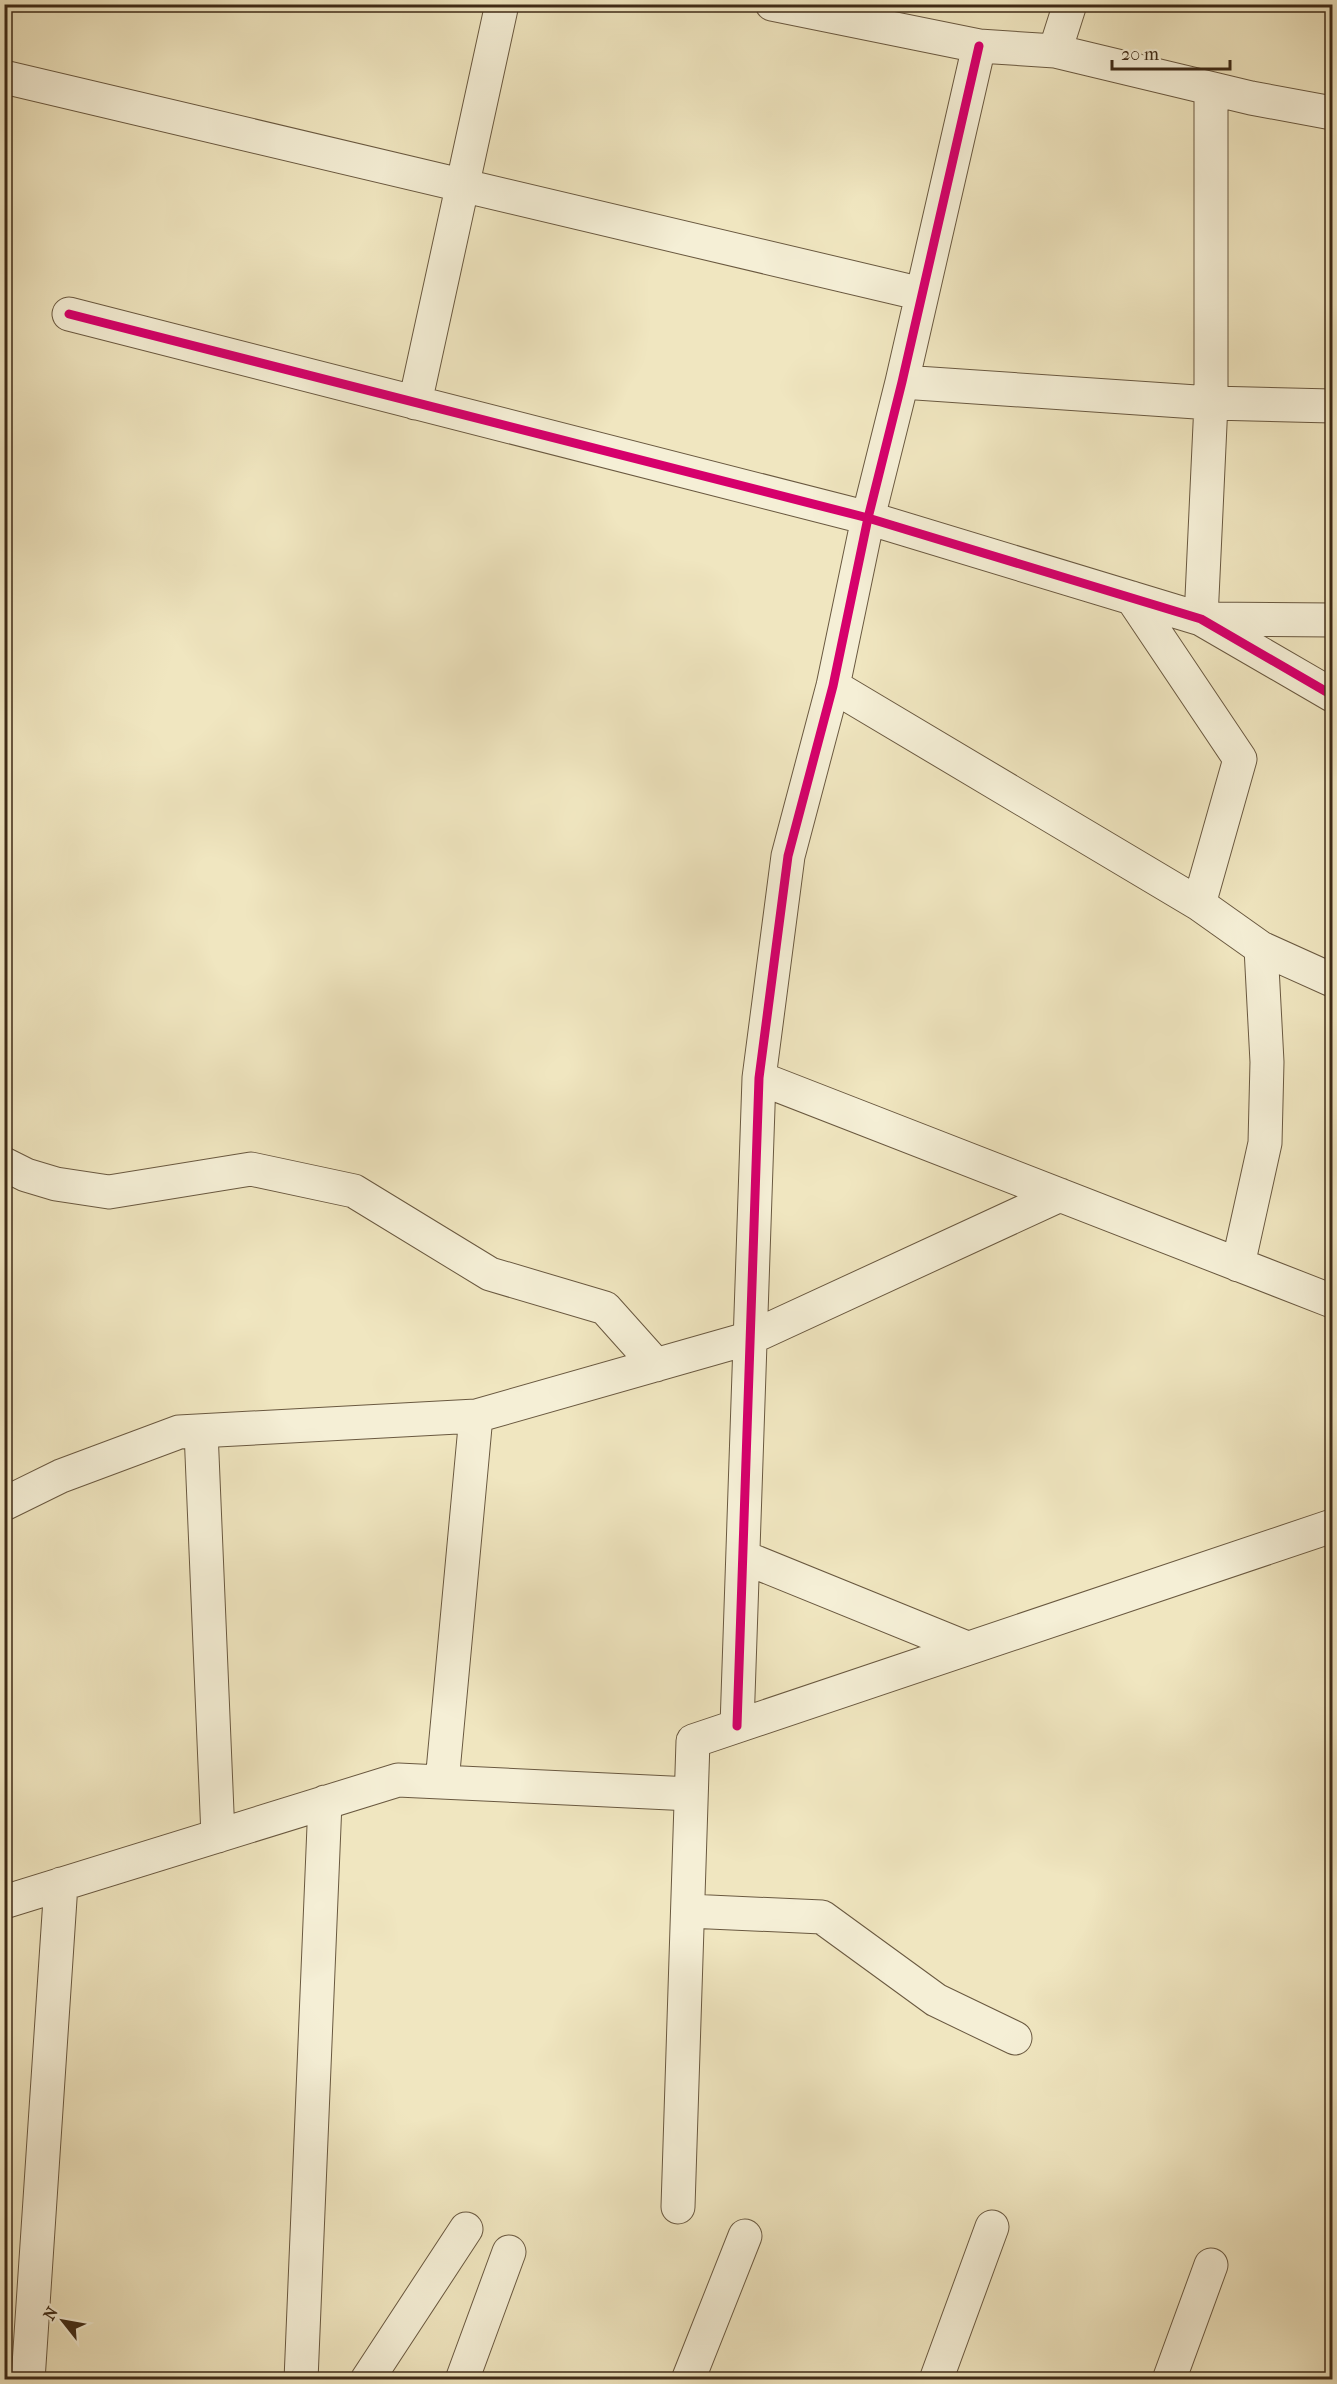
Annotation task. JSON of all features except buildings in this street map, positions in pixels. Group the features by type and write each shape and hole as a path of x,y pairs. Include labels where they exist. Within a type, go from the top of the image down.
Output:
{"street":[{"path":"415,403 502,4"},
{"path":"772,4 821,10 979,46 1055,51 1211,89 1332,112"},
{"path":"1055,51 1070,4"},
{"path":"737,1726 759,1078 788,856 833,686 868,518 902,382 979,46"},
{"path":"4,77 922,294"},
{"path":"1201,619 1211,403 1211,89"},
{"path":"69,314 868,518 1201,619 1332,695"},
{"path":"902,382 1211,403 1332,406"},
{"path":"1132,598 1240,759 1199,904"},
{"path":"1201,619 1332,620"},
{"path":"833,686 1199,904 1261,948 1332,980"},
{"path":"1238,1265 1265,1143 1267,1062 1261,948"},
{"path":"759,1078 1332,1302"},
{"path":"4,1164 56,1184 109,1192 250,1169 354,1191 490,1274 605,1308 657,1365"},
{"path":"4,1504 71,1472 179,1432 476,1416 750,1338 1060,1195"},
{"path":"442,1782 476,1416"},
{"path":"201,1431 218,1836"},
{"path":"678,2207 693,1741 1332,1526"},
{"path":"743,1557 967,1648"},
{"path":"5,1901 398,1780 691,1794"},
{"path":"301,2379 325,1802"},
{"path":"28,2379 61,1884"},
{"path":"688,1911 822,1917 936,2000 1015,2038"},
{"path":"936,2379 992,2227"},
{"path":"367,2379 466,2229"},
{"path":"688,2379 745,2236"},
{"path":"462,2379 509,2252"},
{"path":"1169,2379 1211,2265"}],"cycle path":[{"path":"737,1726 759,1078 788,856 833,686 868,518 902,382 979,46"},
{"path":"69,314 868,518 1201,619 1332,695"}]}
